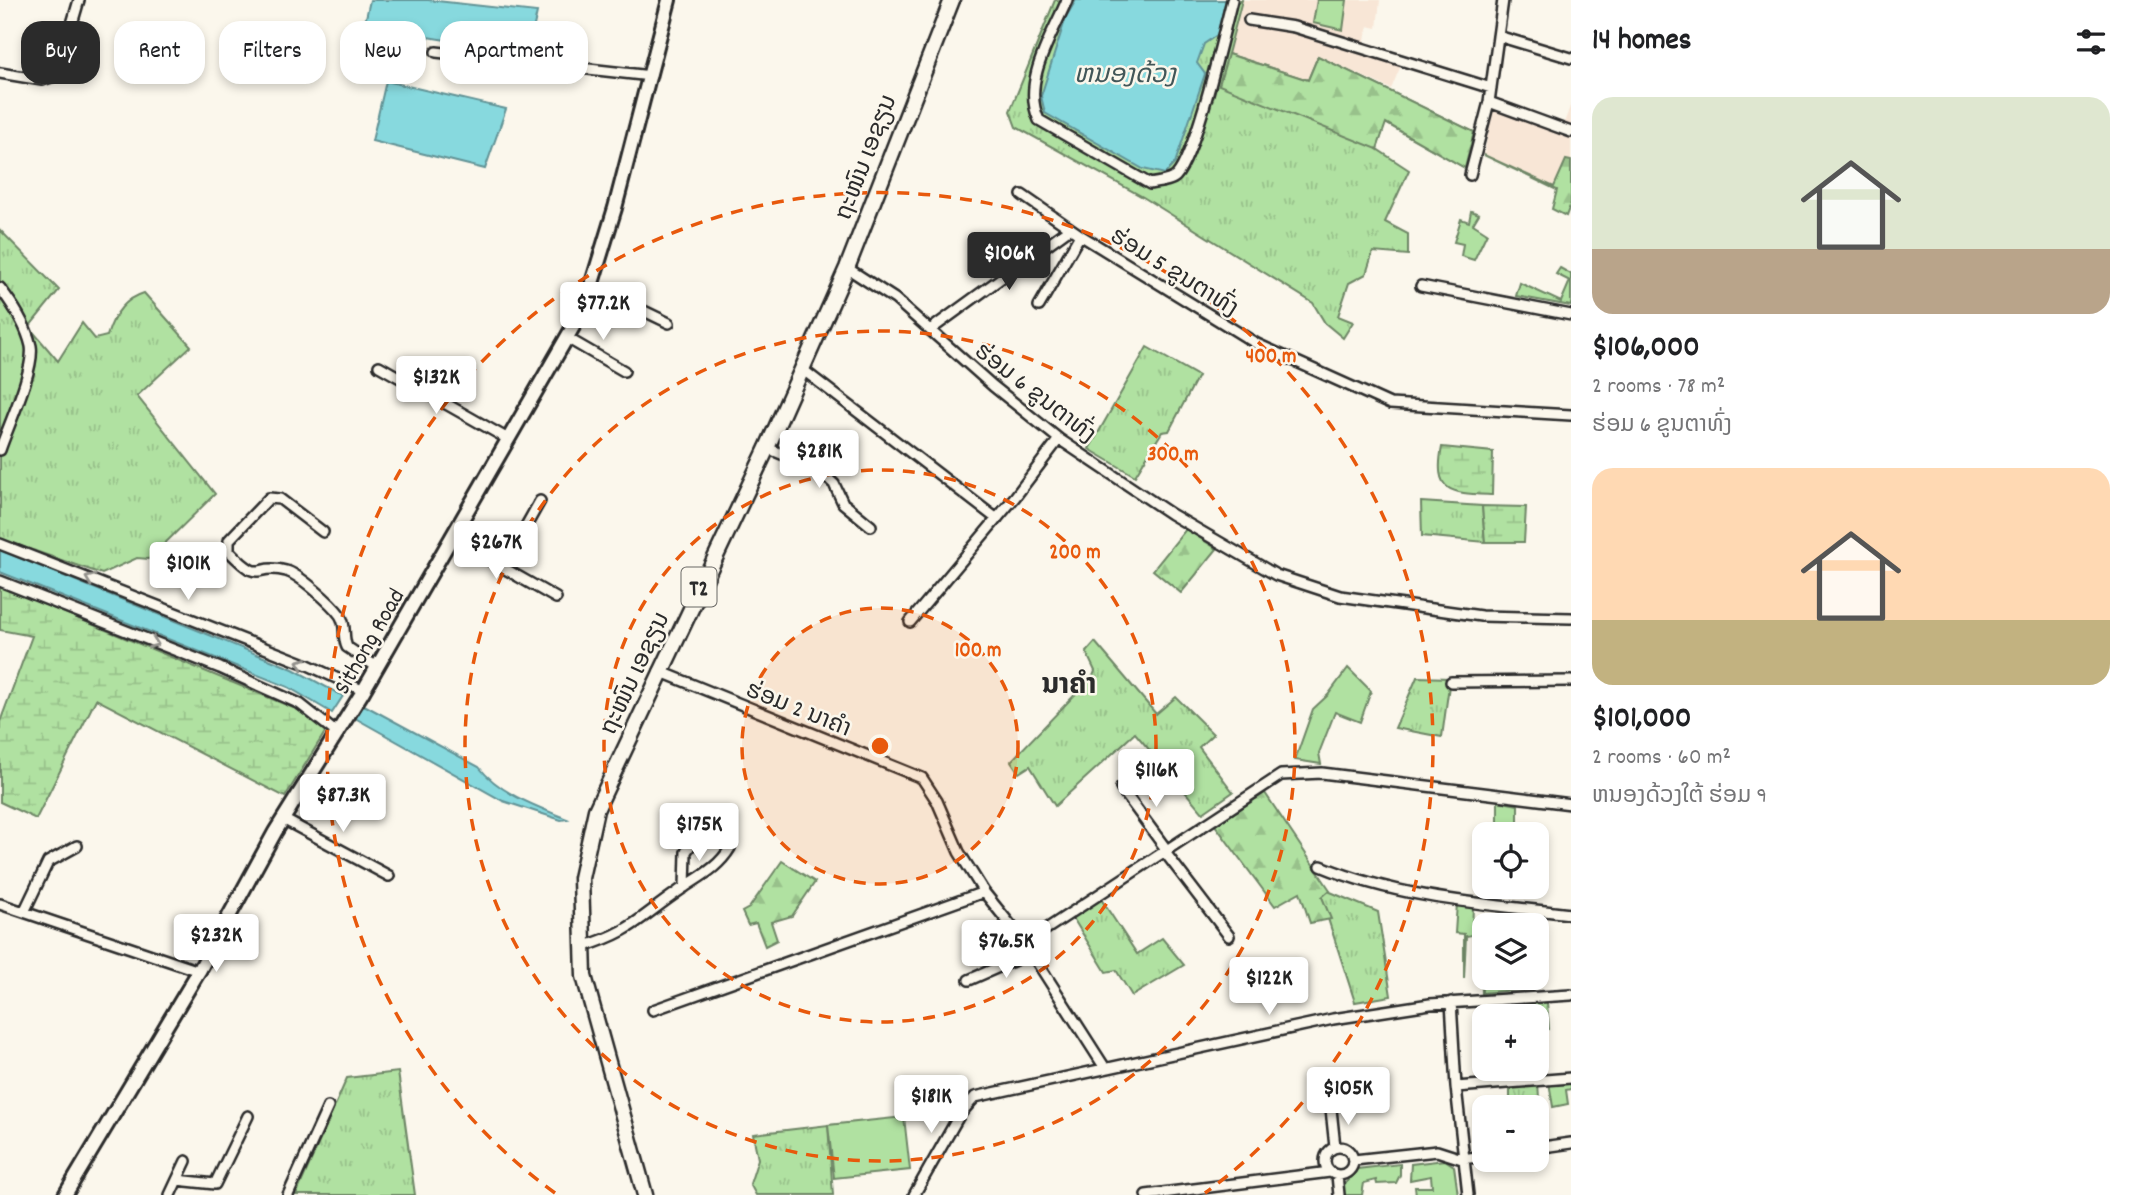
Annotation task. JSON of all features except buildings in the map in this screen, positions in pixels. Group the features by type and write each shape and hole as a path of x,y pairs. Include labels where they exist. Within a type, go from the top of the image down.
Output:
{"main road":[{"name":"Sithong Road","path":"65,1195 199,971 283,819 363,692 567,338 592,286 651,76 669,0"},
{"name":"ຖະໜົນ ເອຊຽນ","path":"645,1195 586,983 582,947 581,878 596,810 659,671 767,448 847,268 894,141 952,0"}],"street":[{"path":"0,73 42,80 57,75 79,0"},
{"path":"1067,0 1032,87 1032,106 1039,120 1150,184 1173,179 1181,169 1203,107 1232,0"},
{"path":"1471,175 1489,102 1503,0"},
{"path":"1249,20 1294,27 1491,88"},
{"path":"1497,36 1571,58"},
{"path":"436,52 651,76"},
{"path":"1489,102 1571,132"},
{"name":"ຮ່ອມ 5 ຂູນຕາທົ່ງ","path":"1022,195 1080,235 1257,344 1390,404 1571,415"},
{"path":"930,330 1070,228"},
{"path":"1039,306 1080,235"},
{"name":"ຮ່ອມ 6 ຂູນຕາທົ່ງ","path":"847,268 895,299 1059,439 1171,514 1276,575 1340,596 1481,616 1571,618"},
{"path":"592,286 669,323"},
{"path":"1421,286 1571,315"},
{"path":"0,288 17,310 31,348 27,370 0,450"},
{"path":"567,338 624,371"},
{"path":"379,366 508,439"},
{"path":"802,369 997,519"},
{"path":"910,622 997,519 1059,439"},
{"path":"767,448 816,468 834,484 843,503 871,526"},
{"path":"323,532 280,499 269,498 229,540 229,551 246,569 256,574 278,569 301,579 340,615 347,647 377,667"},
{"path":"503,567 540,501"},
{"path":"451,538 556,598"},
{"path":"0,544 308,665 363,692"},
{"path":"0,581 300,704 338,734"},
{"name":"ຮ່ອມ 2 ນາຄຳ","path":"659,671 922,778 933,793 959,852 984,891 1025,943 1105,1068"},
{"path":"1451,682 1571,681"},
{"path":"1025,943 1271,780 1290,773 1382,780 1571,804"},
{"path":"1121,788 1230,936"},
{"path":"283,819 389,876"},
{"path":"685,887 685,852 699,832"},
{"path":"24,912 48,862 77,846"},
{"path":"582,947 626,932 685,887 714,869 730,848"},
{"path":"1321,866 1353,880 1421,896 1571,914"},
{"path":"653,1010 984,891"},
{"path":"2,907 199,971"},
{"path":"969,980 1031,953"},
{"path":"914,1195 960,1114 975,1097 1333,1019 1451,1002 1571,995"},
{"path":"1451,1002 1462,1159 1468,1195"},
{"path":"1456,1087 1571,1078"},
{"path":"288,1195 328,1107"},
{"path":"1331,1109 1335,1147 1325,1159 1334,1174 1339,1195"},
{"path":"177,1181 215,1184 248,1116"},
{"path":"1549,1146 1571,1143"},
{"path":"1335,1147 1346,1148 1354,1160"},
{"path":"1354,1160 1437,1151 1462,1159 1472,1158"},
{"path":"1146,1195 1348,1173 1354,1160"},
{"path":"170,1195 186,1161"}],"shaded area":[{"path":"1242,0 1380,0 1377,28 1368,26 1364,45 1405,56 1391,89 1318,56 1308,80 1228,54"},
{"path":"1495,97 1564,123 1571,104 1571,161 1566,161 1555,187 1484,155"}],"green space":[{"path":"1055,0 1242,0 1228,54 1308,80 1318,56 1474,132 1465,168 1385,123 1377,149 1409,170 1385,222 1408,234 1408,255 1373,252 1366,274 1349,283 1338,316 1353,322 1343,338 1325,323 1313,303 1143,197 1016,127 1010,111"},
{"path":"1317,0 1347,0 1343,30 1313,23"},
{"path":"1228,54 1308,80 1318,56 1474,132 1465,168 1386,123 1377,149 1219,85"},
{"path":"1484,155 1554,187 1566,160 1571,161 1571,203 1566,216 1552,209 1557,190"},
{"path":"1471,211 1479,214 1473,224 1487,233 1474,260 1461,256 1463,244 1454,242 1461,219 1469,222"},
{"path":"0,230 59,290 29,327 58,361 82,323 95,339 107,336 120,309 131,299 144,293 191,346 137,396 215,494 149,559 137,558 102,574 0,539"},
{"path":"1560,268 1571,274 1571,306 1516,296 1520,283 1561,302 1570,281 1556,274"},
{"path":"1147,347 1198,376 1169,431 1162,432 1135,476 1089,449"},
{"path":"1442,447 1493,452 1492,495 1466,493 1449,488 1440,474"},
{"path":"1421,502 1482,506 1485,542 1422,536"},
{"path":"1482,506 1526,507 1524,542 1485,542"},
{"path":"1186,529 1217,549 1181,593 1153,570"},
{"path":"0,586 296,709 327,729 285,797 96,699 36,819 0,802 0,722 32,636 0,630"},
{"path":"1095,642 1156,714 1176,697 1213,734 1199,747 1233,792 1203,813 1135,733 1055,806 1030,766 1019,773 1011,761 1093,676 1095,671 1086,652"},
{"path":"1348,668 1371,691 1360,722 1335,712 1319,753 1321,764 1295,760 1313,709 1328,695"},
{"path":"1417,677 1450,678 1442,737 1395,728"},
{"path":"1265,793 1330,890 1322,897 1331,919 1310,923 1300,892 1275,906 1215,825"},
{"path":"1498,801 1518,805 1518,822 1498,822"},
{"path":"782,861 815,882 792,916 771,922 777,940 765,946 756,923 748,925 742,912 749,908"},
{"path":"1328,891 1378,912 1391,996 1355,1002 1321,897"},
{"path":"1101,899 1137,954 1162,938 1184,965 1132,996 1116,970 1106,972 1073,918"},
{"path":"1457,903 1473,905 1472,935 1466,936 1464,979 1464,934 1455,933"},
{"path":"1482,990 1515,990 1482,993"},
{"path":"398,1072 415,1195 296,1195 347,1078"},
{"path":"1571,1080 1571,1089 1566,1090 1568,1104 1553,1107 1549,1082"},
{"path":"1538,1083 1539,1095 1510,1095 1510,1087"},
{"path":"904,1117 910,1170 834,1178 828,1125"},
{"path":"828,1125 833,1195 756,1195 750,1184 758,1159 753,1134"},
{"path":"1445,1160 1454,1166 1458,1195 1416,1195 1415,1187 1432,1187 1431,1176 1410,1180 1411,1164"},
{"path":"1400,1164 1400,1175 1396,1183 1377,1184 1376,1180 1364,1183 1362,1195 1344,1195 1343,1186 1357,1169"}],"water":[{"path":"370,0 428,0 537,12 535,21 440,21 440,39 426,37 426,21 365,21"},
{"name":"ຫນອງດ້ວງ","path":"1076,0 1226,0 1217,35 1204,44 1197,63 1205,74 1175,163 1165,174 1143,169 1045,113 1041,96 1066,17"},
{"path":"385,84 399,84 506,109 485,169 372,141"},
{"path":"0,550 293,669 343,696 332,713 288,687 0,572"},
{"path":"364,705 479,767 508,792 567,819 561,820 503,801 355,718"}],"district":[{"name":"ນາຄຳ","path":"1069,683"}]}
